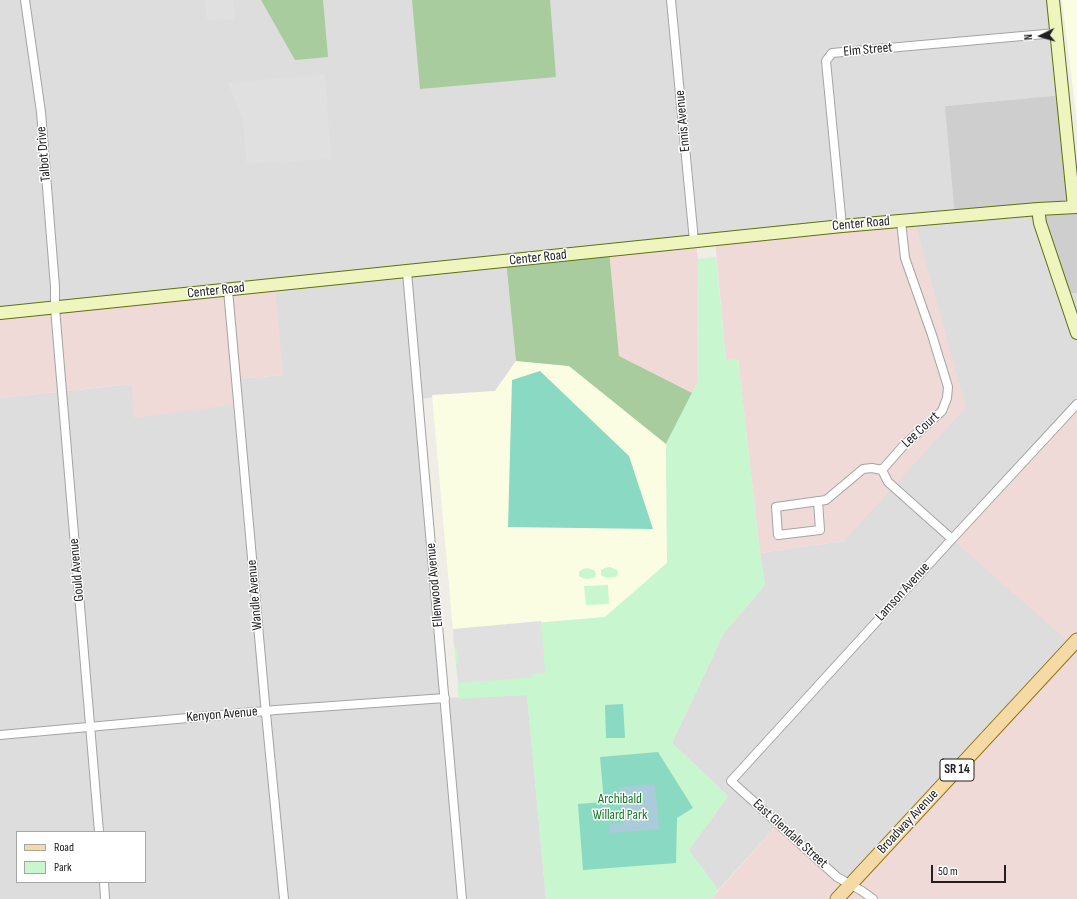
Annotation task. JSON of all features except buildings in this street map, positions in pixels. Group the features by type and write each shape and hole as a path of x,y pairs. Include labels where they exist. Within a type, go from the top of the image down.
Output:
{"main road":[{"path":"1053,0 1076,207"},
{"name":"Center Road","path":"0,313 901,220 1076,207"},
{"path":"1038,209 1040,223 1077,333"},
{"name":"Broadway Avenue","path":"837,899 1077,640"}],"street":[{"name":"Talbot Drive","path":"25,0 41,112 55,287 55,308"},
{"name":"Ennis Avenue","path":"671,0 694,241"},
{"name":"Elm Street","path":"842,226 826,61 832,53 1056,33"},
{"name":"Lee Court","path":"882,470 904,445 942,411 947,398 948,387 932,335 905,258 901,220"},
{"name":"Ellenwood Avenue","path":"407,272 462,899"},
{"name":"Wandle Avenue","path":"228,290 265,711 284,899"},
{"name":"Gould Avenue","path":"55,308 99,831"},
{"name":"Lamson Avenue","path":"731,781 1077,404"},
{"path":"818,501 820,530 778,535 776,507 818,501 826,500 862,469 872,468 882,470 888,482 952,539"},
{"name":"Kenyon Avenue","path":"0,735 265,711 445,698"},
{"name":"East Glendale Street","path":"731,781 837,877 862,890 873,899"},
{"path":"104,883 105,899"}],"shaded area":[{"path":"0,0 1053,0 1063,95 945,106 1038,209 1065,294 1077,293 1077,404 1072,645 851,885 778,824 718,890 689,850 728,796 672,743 724,633 765,585 760,553 844,541 913,220 506,262 516,361 495,391 418,399 445,698 527,695 546,899 0,899 0,398 132,384 135,418 236,379 283,375 0,313"},
{"path":"205,0 233,0 235,19 207,21"},
{"path":"1062,0 1077,0 1077,123"},
{"path":"325,74 331,159 247,164 242,118 228,83"},
{"path":"1063,95 1077,207 1077,293 1064,294 1038,209 955,216 945,106"},
{"path":"914,219 966,407 844,541 760,553 738,359 726,360 715,239"},
{"path":"696,241 698,259 697,383 666,444 624,410 609,250"},
{"path":"275,285 283,375 236,379 238,404 135,418 131,384 0,398 0,313"},
{"path":"516,361 569,366 666,444 667,563 605,617 453,630 432,395 495,391"},
{"path":"1077,404 1077,899 711,899 778,824 851,884 1072,645 952,539"},
{"path":"541,621 545,673 532,674 533,677 459,683 456,665 459,661 457,649 454,647 453,629"}],"green space":[{"path":"261,0 323,0 328,57 295,60"},
{"path":"412,0 550,0 556,77 420,89"},
{"path":"609,250 619,356 692,393 666,444 569,366 516,361 506,261"},
{"name":"Archibald Willard Park","path":"716,257 726,360 738,359 765,585 724,633 672,743 728,796 689,850 718,890 711,899 546,899 527,695 459,699 453,630 605,617 667,563 666,444 697,383 698,259"},
{"path":"540,371 629,456 653,529 508,527 512,380"},
{"path":"610,567 617,570 617,576 609,578 601,575 601,570"},
{"path":"588,568 595,571 595,577 587,579 579,576 579,572"},
{"path":"608,585 609,604 586,605 584,586"},
{"path":"623,704 625,738 606,738 605,705"},
{"path":"658,752 693,808 677,818 676,863 583,870 578,804 604,802 600,757"}],"water":[{"path":"655,784 659,829 610,833 609,824 623,823 619,787"}]}
